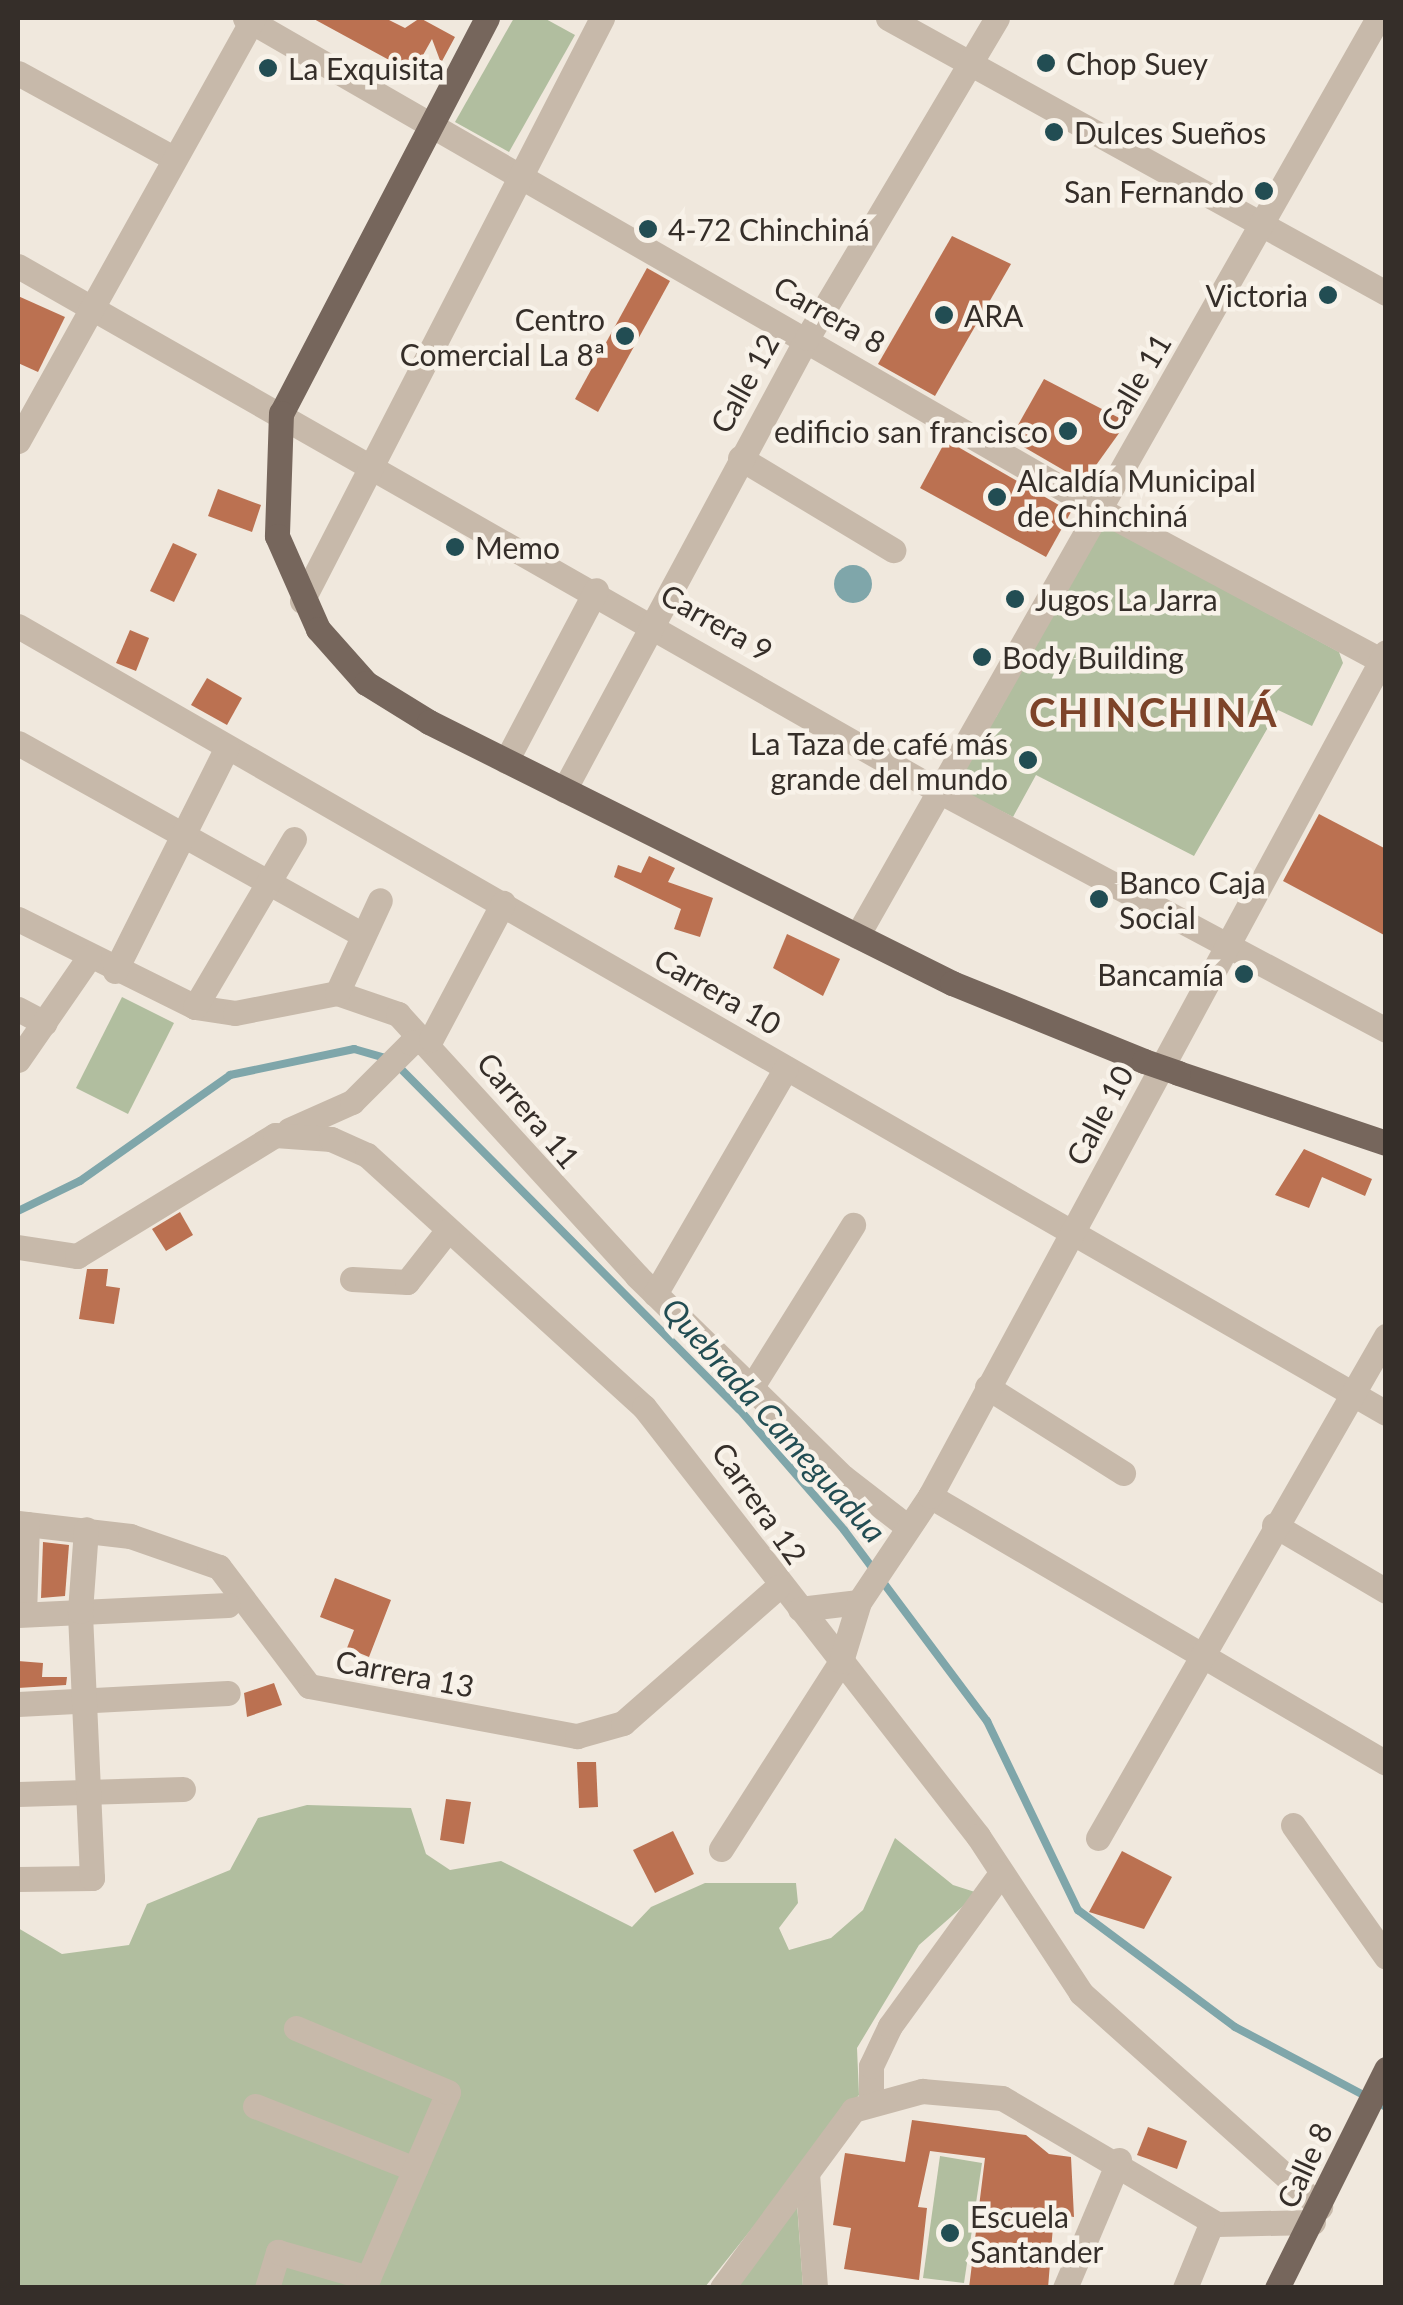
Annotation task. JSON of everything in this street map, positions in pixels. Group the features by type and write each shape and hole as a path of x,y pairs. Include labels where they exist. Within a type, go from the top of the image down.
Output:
{"main road":[{"path":"488,18 281,413 274,509 302,601 366,684 506,761 857,936 1144,1061 1386,1143"},
{"name":"Calle 8","path":"1277,2288 1317,2215 1385,2071"}],"street":[{"path":"302,601 602,18"},
{"path":"888,18 1386,293"},
{"name":"Calle 12","path":"564,790 649,620 806,338 997,18"},
{"name":"Calle 11","path":"857,936 1093,506 1264,227 1378,18"},
{"name":"Carrera 8","path":"250,19 1093,506 1384,658"},
{"path":"18,441 250,19"},
{"path":"18,72 173,158"},
{"name":"Carrera 9","path":"18,266 372,462 935,788 1386,1030"},
{"path":"740,458 892,550"},
{"path":"506,761 596,590"},
{"name":"Carrera 10","path":"18,626 1386,1413"},
{"name":"Calle 10","path":"721,1849 841,1660 865,1594 930,1496 1384,658"},
{"path":"18,743 189,830 360,933"},
{"path":"115,972 189,830 226,747"},
{"path":"194,1007 294,838"},
{"path":"336,993 360,933 380,900"},
{"path":"18,1248 77,1256 275,1135 352,1102 383,1068 421,1041 503,903"},
{"name":"Carrera 11","path":"18,919 115,972 194,1007 235,1014 336,993 373,1000 421,1041 655,1294 844,1477 908,1527"},
{"path":"18,1060 89,958"},
{"path":"18,1009 44,1022"},
{"path":"655,1294 786,1068"},
{"name":"Carrera 12","path":"275,1135 331,1139 367,1155 644,1407 1001,1873 1091,2004 1317,2215"},
{"path":"753,1385 853,1225"},
{"path":"352,1278 407,1282 447,1231"},
{"path":"1098,1838 1197,1658 1386,1336"},
{"path":"987,1386 1123,1473"},
{"path":"930,1496 1197,1658 1386,1763"},
{"path":"22,1524 21,1615 228,1605"},
{"name":"Carrera 13","path":"22,1524 86,1530 219,1567 308,1686 543,1731 606,1732 778,1586"},
{"path":"1274,1525 1386,1591"},
{"path":"18,1879 92,1878 92,1792 80,1610 86,1530"},
{"path":"800,1609 865,1594"},
{"path":"18,1704 228,1693"},
{"path":"18,1794 183,1789"},
{"path":"1293,1825 1386,1957"},
{"path":"722,2288 862,2106 870,2066 890,2026 1001,1873"},
{"path":"266,2288 278,2252 367,2283 448,2092 296,2028"},
{"path":"862,2106 974,2090 1119,2160 1212,2222 1317,2215"},
{"path":"255,2106 415,2169"},
{"path":"1064,2288 1119,2160"},
{"path":"807,2173 816,2288"},
{"path":"1185,2288 1212,2222"}],"green space":[{"path":"514,18 544,18 575,35 509,152 455,122"},
{"path":"1101,523 1339,652 1343,663 1312,726 1278,710 1194,856 1036,775 1013,817 958,789 953,776 981,716 996,717"},
{"path":"122,997 174,1023 128,1114 76,1088"},
{"path":"307,1805 411,1808 426,1854 450,1870 501,1861 632,1927 651,1907 705,1883 796,1883 798,1903 779,1928 789,1950 831,1938 863,1910 895,1838 953,1885 978,1893 919,1945 857,2048 859,2095 705,2287 18,2288 18,1928 62,1954 129,1945 147,1904 230,1870 258,1818"},
{"path":"940,2156 982,2163 964,2283 923,2278"},
{"path":"797,2204 803,2287 736,2287"}],"water":[{"path":"853,565 866,571 872,584 866,597 853,603 840,597 834,584 840,571"}],"building":[{"path":"312,18 385,18 405,28 420,18 455,37 441,63 432,39 413,73"},
{"name":"ARA","path":"952,236 1011,264 935,396 878,364"},
{"name":"Centro Comercial La 8ª","path":"647,268 670,281 598,412 575,399"},
{"path":"18,296 65,317 38,372 18,363"},
{"name":"edificio san francisco","path":"1044,379 1127,422 1084,482 1010,439"},
{"name":"Alcaldía Municipal de Chinchiná","path":"946,440 1071,512 1046,557 920,488"},
{"path":"218,489 261,505 252,532 208,516"},
{"path":"173,543 197,554 174,602 150,591"},
{"path":"130,630 149,638 136,671 116,663"},
{"path":"207,678 242,698 227,725 191,705"},
{"path":"1319,814 1386,849 1386,936 1283,881"},
{"path":"649,856 675,868 668,882 713,898 700,937 674,929 681,909 614,877 618,865 641,873"},
{"path":"787,934 840,959 823,996 773,968"},
{"path":"1304,1149 1372,1179 1365,1196 1322,1177 1309,1208 1275,1195"},
{"path":"180,1212 193,1235 166,1251 152,1229"},
{"path":"87,1269 108,1269 106,1286 120,1288 114,1324 79,1319"},
{"path":"43,1542 69,1545 65,1596 41,1598"},
{"path":"335,1578 391,1600 369,1657 347,1648 354,1630 320,1617"},
{"path":"18,1661 43,1663 42,1677 67,1677 66,1685 18,1688"},
{"path":"274,1683 282,1705 247,1717 244,1693"},
{"path":"577,1762 596,1762 598,1807 579,1808"},
{"path":"446,1799 471,1802 464,1844 440,1840"},
{"path":"673,1831 694,1874 655,1893 633,1850"},
{"path":"1122,1851 1172,1877 1144,1929 1089,1912"},
{"path":"912,2120 1026,2135 1049,2154 1071,2157 1074,2217 1054,2214 1048,2288 969,2288 985,2158 930,2151 918,2207 927,2208 919,2280 844,2269 851,2228 833,2225 845,2153 905,2162"},
{"path":"1148,2127 1187,2141 1177,2169 1137,2155"}],"waterway":[{"name":"Quebrada Cameguadua","path":"18,1211 80,1181 230,1075 354,1049 386,1058"},
{"name":"Quebrada Cameguadua","path":"398,1066 739,1409 844,1530 987,1721 1078,1910 1235,2027 1386,2107"}],"place":[{"name":"Chop Suey","path":"1046,63"},
{"name":"La Exquisita","path":"268,68"},
{"name":"Dulces Sueños","path":"1054,132"},
{"name":"San Fernando","path":"1264,191"},
{"name":"4-72 Chinchiná","path":"648,229"},
{"name":"Victoria","path":"1328,295"},
{"name":"ARA","path":"944,315"},
{"name":"Centro Comercial La 8ª","path":"625,336"},
{"name":"edificio san francisco","path":"1068,431"},
{"name":"Alcaldía Municipal de Chinchiná","path":"997,497"},
{"name":"Memo","path":"455,547"},
{"name":"Jugos La Jarra","path":"1015,599"},
{"name":"Body Building","path":"982,657"},
{"name":"La Taza de café más grande del mundo","path":"1028,760"},
{"name":"Banco Caja Social","path":"1099,899"},
{"name":"Bancamía","path":"1244,974"},
{"name":"Escuela Santander","path":"950,2233"}],"district":[{"name":"CHINCHINÁ","path":"1154,712"}]}
